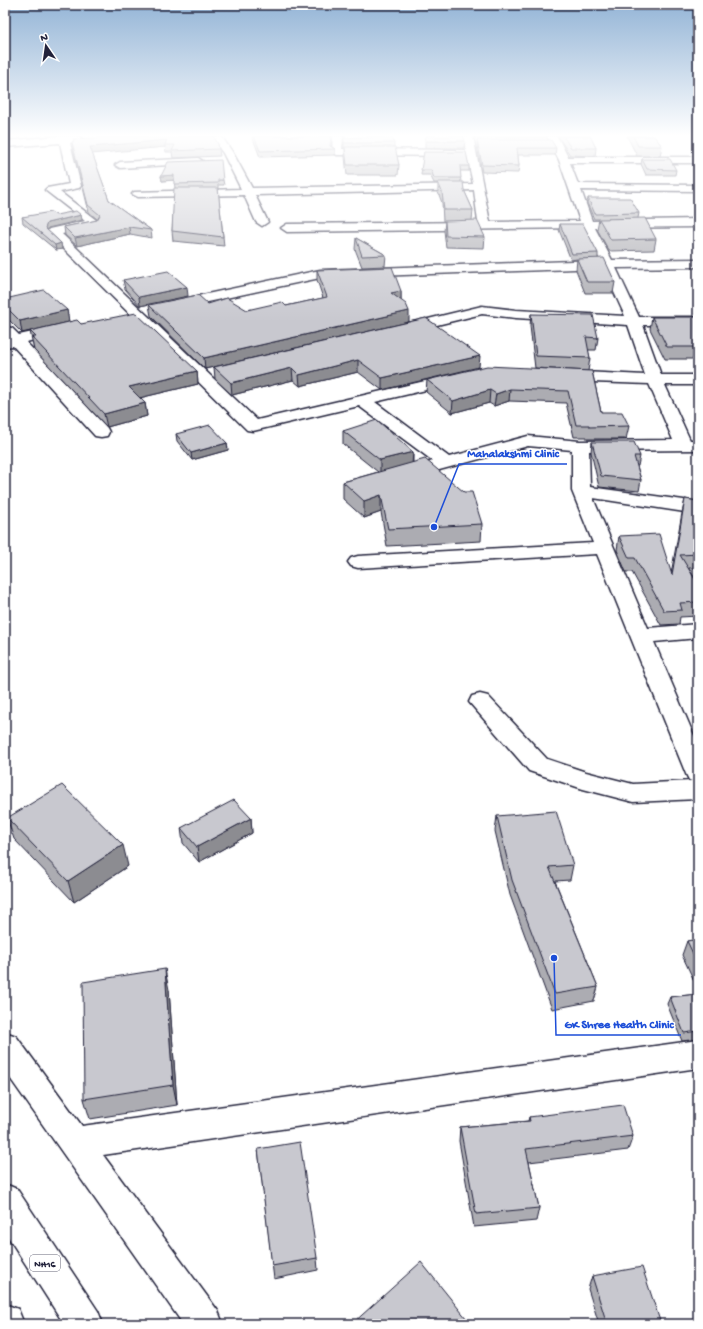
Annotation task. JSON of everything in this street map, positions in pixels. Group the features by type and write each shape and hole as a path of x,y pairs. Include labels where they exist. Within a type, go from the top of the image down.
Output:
{"main road":[{"path":"61,198 94,223 53,232 128,315 201,376 254,426 471,376"},
{"path":"250,198 262,222"},
{"path":"481,198 485,226"},
{"path":"387,479 528,441 580,446 691,444 655,380 634,321 608,264 587,224 577,198"},
{"path":"288,228 698,223"},
{"path":"128,315 320,274 608,264 698,263"},
{"path":"391,332 482,310 516,314 634,321 698,321"},
{"path":"10,342 75,327"},
{"path":"5,329 10,342 101,432"},
{"path":"201,376 217,373"},
{"path":"548,375 655,380 698,380"},
{"path":"363,401 446,463"},
{"path":"580,446 581,491 603,548 698,774"},
{"path":"581,491 698,508"},
{"path":"358,562 603,548"},
{"path":"640,636 698,631"},
{"path":"480,702 538,765 583,780 633,793 698,790"},
{"path":"5,1046 205,1324"},
{"path":"76,1143 698,1054"},
{"name":"NH16","path":"5,1201 85,1324"}],"building":[{"path":"86,198 108,198 151,230 129,227 75,238 64,227 97,220 100,215 88,205"},
{"path":"174,198 219,198 223,237 172,231"},
{"path":"443,198 468,198 473,210 444,210"},
{"path":"588,198 630,198 639,213 595,214"},
{"path":"76,211 81,215 47,223 45,228 61,243 55,245 22,217 51,212 56,215"},
{"path":"645,218 656,239 611,240 599,219"},
{"path":"477,220 485,237 446,236 445,221"},
{"path":"560,224 583,224 598,253 572,254"},
{"path":"356,238 386,255 362,256"},
{"path":"604,258 615,282 587,282 577,259"},
{"path":"392,267 401,291 391,293 406,304 409,311 204,358 149,305 198,295 208,304 227,298 247,310 282,302 286,306 327,297 317,270"},
{"path":"168,271 187,287 139,297 123,280"},
{"path":"44,290 67,310 20,321 5,306 5,299"},
{"path":"136,313 197,371 129,387 145,403 104,414 32,337 36,337 30,331 77,320 81,324"},
{"path":"531,314 593,315 598,338 586,337 590,358 536,356"},
{"path":"652,317 698,317 698,347 667,347"},
{"path":"426,318 480,356 382,378 358,360 299,375 292,368 231,383 214,367"},
{"path":"487,366 592,371 601,412 622,412 629,426 589,427 589,425 576,425 568,391 510,389 496,394 490,390 453,401 427,380"},
{"path":"377,420 413,452 380,460 343,431"},
{"path":"210,425 227,443 191,453 176,434"},
{"path":"592,442 634,442 640,456 634,456 641,480 601,476"},
{"path":"425,459 464,492 472,492 482,524 388,529 381,495 364,501 343,482"},
{"path":"685,499 698,501 698,526 693,525 698,534 698,554 680,555 698,584 698,602 680,603 682,610 664,611 635,558 629,558 619,536 659,534 672,575"},
{"path":"62,785 123,845 68,881 7,818"},
{"path":"234,800 251,818 197,847 181,828"},
{"path":"556,811 573,865 549,867 598,987 555,994 512,880 497,816"},
{"path":"698,939 698,964 687,941"},
{"path":"165,969 173,1085 84,1099 83,982"},
{"path":"698,994 698,1031 684,1033 670,997"},
{"path":"623,1105 633,1136 526,1149 539,1208 476,1214 460,1127 530,1121 529,1117"},
{"path":"300,1142 317,1258 272,1266 258,1149"},
{"path":"421,1262 471,1324 352,1324"},
{"path":"642,1267 660,1321 643,1324 607,1324 592,1276"}],"place":[{"name":"Mahalakshmi Clinic","path":"434,527"},
{"name":"GK Shree Health Clinic","path":"554,958"}]}
